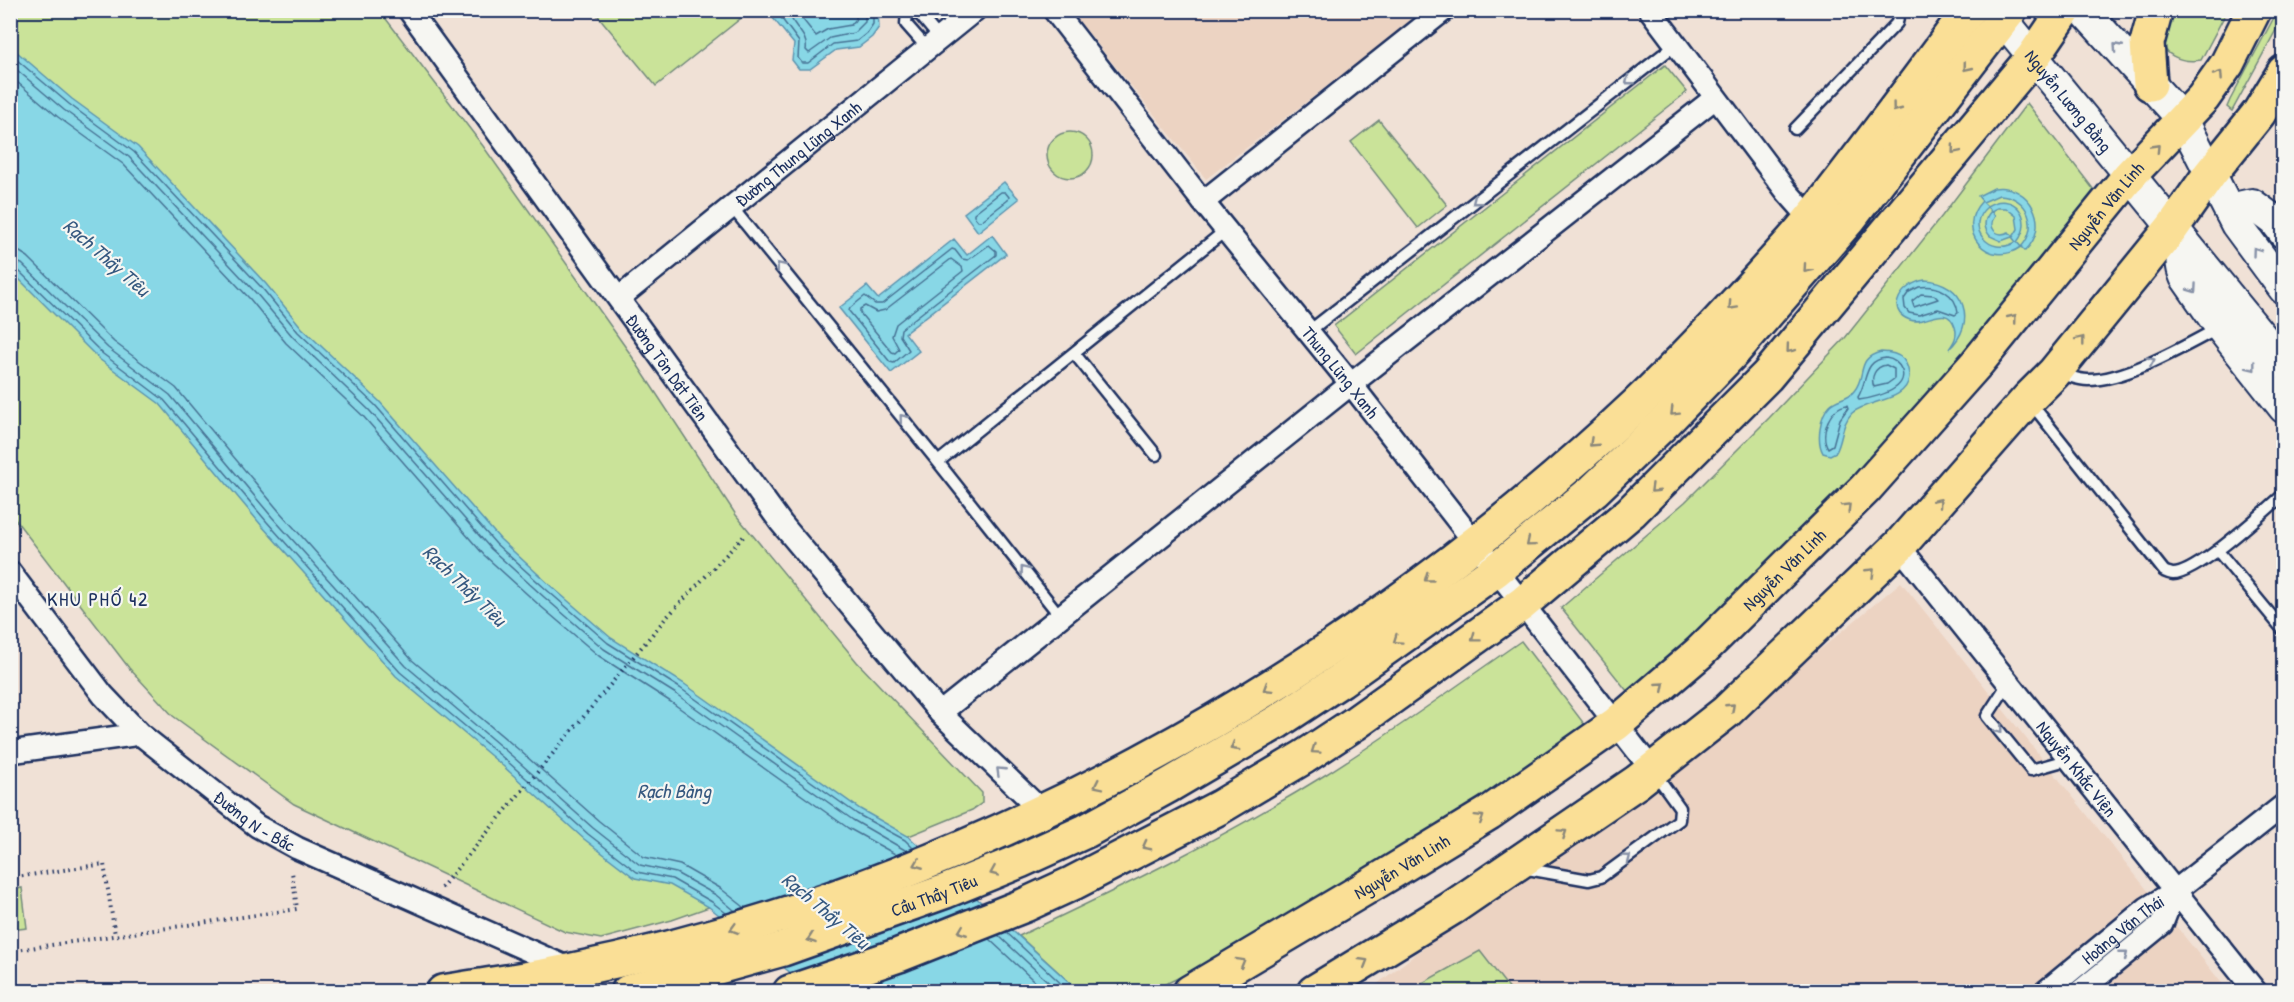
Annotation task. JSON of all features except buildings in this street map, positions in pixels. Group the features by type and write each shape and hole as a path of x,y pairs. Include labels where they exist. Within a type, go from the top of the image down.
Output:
{"main road":[{"path":"1496,570 1594,490 1735,350 1821,229 1969,10"},
{"path":"790,992 938,941 1073,883 1221,807 1304,757 1460,650 1522,604 1631,512 1767,376 2033,57 2065,10"},
{"path":"2083,10 2183,120 2236,224 2283,289"},
{"path":"2150,84 2147,43 2156,10"},
{"name":"Nguyễn Văn Linh","path":"1190,992 1489,813 1616,724 1699,653 1865,489 1977,363 2130,176 2203,98 2227,64 2254,10"},
{"path":"1036,814 1149,758 1230,711 1348,636 1475,543 1572,463 1821,229 2003,14"},
{"name":"Nguyễn Lương Bằng","path":"2003,14 2033,57 2180,238"},
{"path":"1314,992 1429,922 1653,771 1726,712 1899,546 2028,399 2180,238 2210,174 2259,113 2283,72"},
{"path":"2230,212 2234,208 2252,204 2271,217 2283,233"},
{"path":"2180,238 2181,268 2185,277 2283,364"},
{"path":"2230,319 2283,408"},
{"name":"Cầu Thầy Tiêu","path":"636,989 749,959 839,930 946,891 1048,848 1126,809 1277,722 1341,680 1496,570"},
{"name":"Cầu Thầy Tiêu","path":"573,970 736,928 830,898 915,866 1036,814"},
{"path":"443,992 573,970"}],"street":[{"name":"Đường Tôn Dật Tiên","path":"409,10 781,523 940,713 1036,814"},
{"name":"Đường Thung Lũng Xanh","path":"619,298 975,10"},
{"path":"1054,10 1203,202 1444,10"},
{"path":"1650,10 1788,192 1821,229"},
{"path":"940,713 1351,384 1715,98"},
{"name":"Thung Lũng Xanh","path":"1203,202 1351,384 1653,771"},
{"name":"Nguyễn Khắc Viện","path":"1899,546 2256,992"},
{"name":"Đường N - Bắc","path":"10,572 103,695 140,734 257,826 297,848 573,970"},
{"path":"10,752 140,734"},
{"name":"Hoàng Văn Thái","path":"2047,991 2147,908 2175,891 2283,805"},
{"name":"Hoàng Văn Thái","path":"2079,992 2162,924 2175,891"}],"lane":[{"path":"1794,129 1897,23 1899,10"},
{"path":"906,11 920,15 934,44 906,24 906,11"},
{"path":"1308,332 1675,45"},
{"path":"731,206 1060,616"},
{"path":"938,462 1226,230"},
{"path":"2054,373 2088,380 2123,373 2186,346 2230,319"},
{"path":"1074,353 1156,454"},
{"path":"2028,399 2164,571 2173,574 2181,572 2218,551 2283,494"},
{"path":"2218,551 2283,631"},
{"path":"2008,682 1987,716 2031,770 2070,759"},
{"path":"1513,866 1589,880 1601,878 1678,820 1680,808 1653,771"}],"path":[{"path":"441,888 665,619 744,536"},
{"path":"10,878 104,864 115,935"},
{"path":"10,951 297,909 292,872"}],"shaded area":[{"path":"1071,11 1425,11 1206,179"},
{"path":"1901,582 2228,991 1367,992 1448,929 1675,771"}],"green space":[{"path":"2278,10 2283,11 2283,17 2232,111 2227,107 2230,100"},
{"path":"11,11 380,11 483,146 629,352 736,515 857,662 982,793 982,803 972,810 870,852 661,692 11,103"},
{"path":"594,11 750,11 656,86"},
{"path":"2172,11 2227,11 2201,60 2180,59 2163,47 2161,32"},
{"path":"1665,65 1687,92 1356,354 1334,326"},
{"path":"2027,103 2094,190 2005,304 1926,399 1777,568 1631,696 1561,608 1685,502 1845,338 1942,216"},
{"path":"1379,120 1447,205 1418,228 1351,142"},
{"path":"1070,132 1086,139 1093,155 1086,171 1070,178 1054,171 1047,155 1054,139"},
{"path":"10,210 709,907 672,920 601,939 565,932 294,804 173,716 129,668 11,514"},
{"path":"1521,641 1588,729 1498,796 1203,966 1151,991 1079,991 1019,936 1174,860 1288,797 1375,743"},
{"path":"22,888 27,928 11,930 11,890"},
{"path":"1480,951 1511,991 1408,991"}],"water":[{"path":"780,11 878,11 879,27 872,37 859,47 836,50 810,69 799,69 792,60 794,44 772,17"},
{"name":"Rạch Bàng","path":"10,46 72,99 138,147 266,284 302,328 379,401 500,539 552,587 611,638 683,683 860,809 908,836 1079,991 813,991 709,907 670,885 635,878 584,839 503,766 396,676 262,526 160,404 99,359 11,271"},
{"path":"1004,182 1019,199 978,232 964,213"},
{"path":"1994,188 2007,188 2027,199 2037,218 2037,229 2033,241 2025,251 2021,247 2009,253 1997,254 1987,250 1979,243 1973,234 1972,224 1974,212 1982,201 1978,196","holes":["1999,195 2009,197 2024,206 2028,214 2030,230 2021,247 2017,242 2024,224 2019,209 2005,202 1987,206 1983,202","1987,207 1991,211 1985,227 1990,236 2001,241 2012,237 2016,242 2006,246 1997,246 1983,238 1978,223","2006,208 2016,216 2018,229 2013,237 2009,232 2000,234 1992,227 1995,216 1991,211"]},
{"path":"992,235 1006,254 905,333 919,351 891,373 839,308 867,286 878,299 954,239 967,255"},
{"path":"1925,280 1939,282 1950,288 1958,296 1963,306 1965,316 1963,328 1958,339 1949,349 1956,333 1955,327 1947,316 1941,315 1916,321 1902,316 1898,310 1897,304 1903,292 1909,286"},
{"path":"1881,352 1893,353 1903,359 1909,372 1907,385 1894,396 1859,408 1852,413 1848,417 1836,452 1830,455 1823,453 1820,435 1827,409 1833,403 1852,394 1858,385 1864,363 1873,355"}],"district":[{"name":"KHU PHỐ 42","path":"98,598"}],"water label":[{"name":"Rạch Thầy Tiêu","path":"107,257"},
{"name":"Rạch Thầy Tiêu","path":"465,585"},
{"name":"Rạch Thầy Tiêu","path":"826,910"}]}
